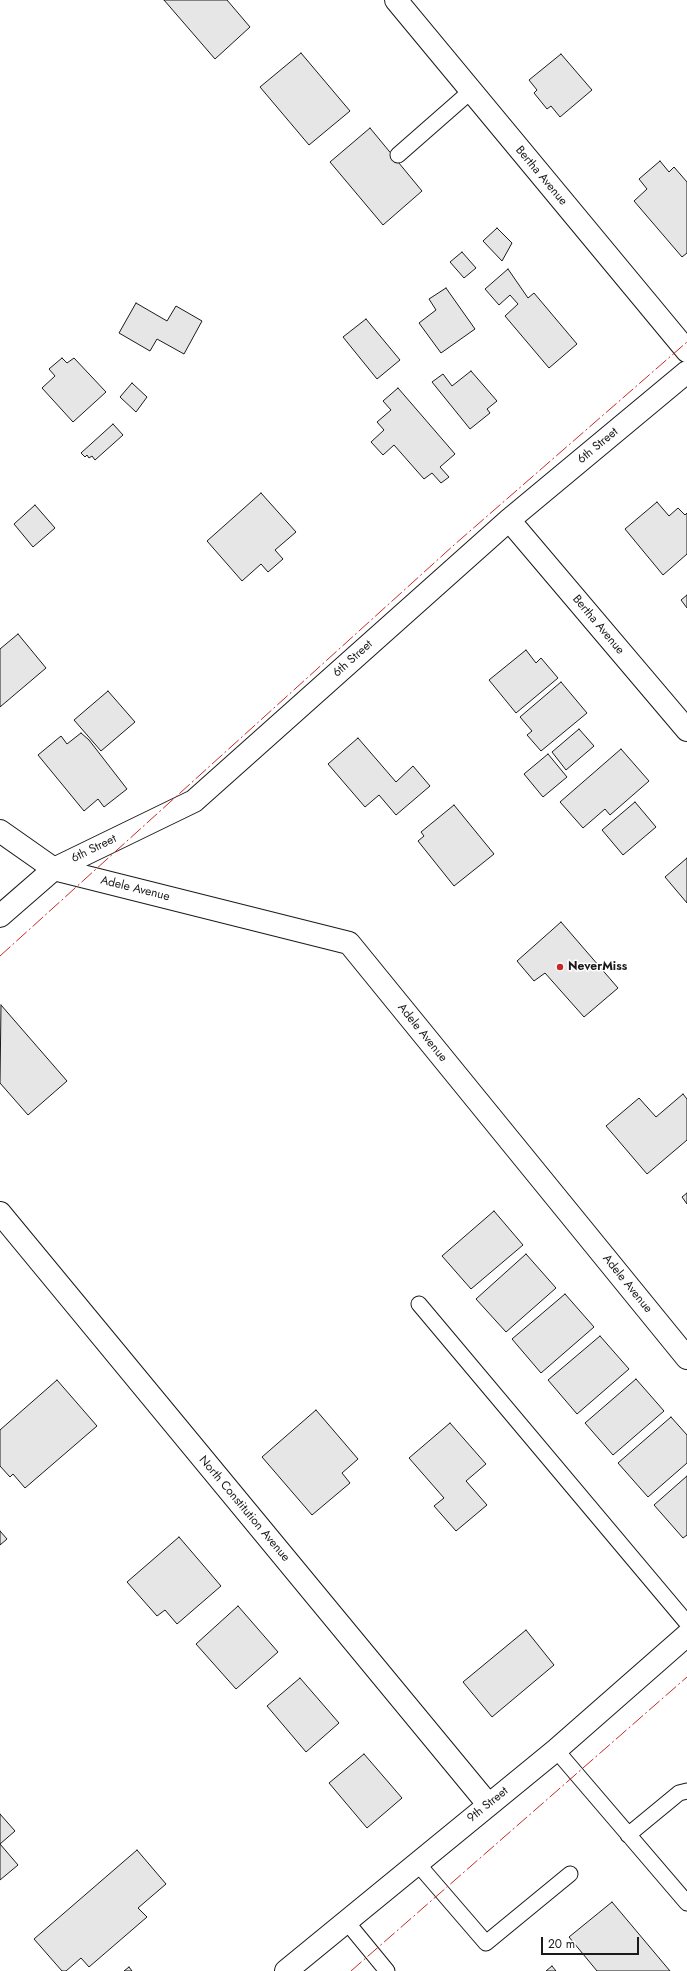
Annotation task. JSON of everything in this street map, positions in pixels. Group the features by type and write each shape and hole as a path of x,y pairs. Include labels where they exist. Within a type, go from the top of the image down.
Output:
{"street":[{"name":"Bertha Avenue","path":"396,0 687,351"},
{"name":"6th Street","path":"0,916 54,869 194,801 509,520 687,372"},
{"name":"Bertha Avenue","path":"509,520 687,730"},
{"path":"0,831 54,869"},
{"name":"Adele Avenue","path":"54,869 349,943 687,1358"},
{"name":"North Constitution Avenue","path":"0,1213 488,1804"},
{"name":"9th Street","path":"286,1971 488,1804 556,1750 687,1635"}],"lane":[{"path":"398,155 472,91"},
{"path":"419,1304 687,1623"},
{"path":"556,1750 628,1836 687,1903"},
{"path":"628,1836 679,1793 687,1791"},
{"path":"417,1863 486,1943 570,1874"},
{"path":"346,1921 387,1971"}],"building":[{"path":"164,0 227,0 250,27 215,59"},
{"path":"301,53 350,111 309,145 260,87"},
{"path":"561,54 592,90 560,117 551,106 547,109 534,93 537,90 529,80"},
{"path":"370,128 422,191 383,225 330,162"},
{"path":"660,161 669,172 674,167 687,182 687,253 682,257 634,201 647,189 639,179"},
{"path":"497,228 512,243 502,261 483,241"},
{"path":"462,252 476,268 464,278 450,262"},
{"path":"508,269 528,298 534,293 577,344 549,368 505,316 518,304 510,295 499,305 485,289"},
{"path":"446,288 475,329 441,353 419,323 436,310 429,299"},
{"path":"136,303 167,321 176,306 202,321 184,354 157,339 150,351 119,333"},
{"path":"366,319 400,360 377,379 343,337"},
{"path":"62,358 67,363 74,358 106,392 73,422 42,388 55,376 49,369"},
{"path":"471,371 497,401 487,409 490,413 470,429 432,382 443,374 452,386"},
{"path":"132,383 147,397 136,412 120,397"},
{"path":"398,388 455,454 440,467 449,477 441,483 432,473 424,479 394,445 383,455 371,442 384,430 377,422 391,410 383,401"},
{"path":"113,424 123,435 95,460 92,456 89,458 87,455 85,457 81,453"},
{"path":"261,493 296,532 275,550 283,559 268,572 261,564 242,581 207,541"},
{"path":"657,502 669,516 678,508 685,515 687,513 687,554 663,575 625,529"},
{"path":"35,505 55,528 33,547 14,524"},
{"path":"687,595 687,608 681,600"},
{"path":"18,634 46,668 0,707 0,649"},
{"path":"526,650 536,663 541,658 558,678 516,713 489,680"},
{"path":"561,682 587,713 541,751 527,735 532,731 520,717"},
{"path":"108,691 135,722 101,751 74,720"},
{"path":"579,729 594,746 566,770 552,752"},
{"path":"81,733 89,740 127,789 104,807 98,799 84,811 38,755 61,736 67,744"},
{"path":"358,738 396,782 413,766 430,786 396,815 379,795 365,807 328,764"},
{"path":"621,749 649,781 610,815 605,809 583,828 560,802"},
{"path":"548,754 567,777 543,797 524,774"},
{"path":"635,802 656,827 623,855 602,830"},
{"path":"454,805 494,854 454,886 418,841 424,836 421,832"},
{"path":"687,858 687,903 665,877"},
{"name":"NeverMiss","path":"561,922 618,988 584,1017 545,973 534,981 517,961"},
{"path":"1,1005 67,1081 28,1115 0,1083"},
{"path":"683,1094 687,1099 687,1140 647,1174 606,1126 639,1098 656,1117"},
{"path":"687,1193 687,1204 682,1197"},
{"path":"494,1211 523,1245 471,1289 442,1256"},
{"path":"526,1254 556,1288 506,1332 476,1299"},
{"path":"565,1294 594,1327 541,1373 512,1339"},
{"path":"600,1336 629,1369 577,1414 548,1380"},
{"path":"636,1379 664,1411 613,1455 585,1423"},
{"path":"57,1380 97,1426 25,1488 13,1474 10,1477 0,1466 0,1430"},
{"path":"316,1410 358,1459 342,1473 350,1483 312,1515 262,1457"},
{"path":"671,1417 687,1435 687,1463 648,1497 618,1463"},
{"path":"450,1423 486,1464 466,1481 487,1505 456,1531 434,1506 444,1498 409,1458"},
{"path":"687,1476 687,1535 683,1538 654,1505"},
{"path":"0,1531 7,1539 0,1545"},
{"path":"179,1537 221,1586 177,1624 165,1610 157,1616 127,1582"},
{"path":"238,1606 278,1652 236,1689 196,1644"},
{"path":"526,1630 554,1665 492,1717 463,1682"},
{"path":"300,1678 339,1723 306,1752 267,1706"},
{"path":"364,1754 402,1798 367,1828 329,1783"},
{"path":"0,1814 15,1831 0,1844"},
{"path":"0,1844 18,1865 0,1880"},
{"path":"137,1850 166,1884 138,1908 147,1917 89,1967 81,1958 66,1971 62,1971 34,1939"},
{"path":"612,1902 670,1971 597,1971 569,1937"},
{"path":"552,1966 556,1971 546,1971"},
{"path":"129,1967 132,1971 124,1971"}],"power":[{"path":"0,956 454,545 687,342"},
{"path":"351,1971 687,1677"}],"place":[{"name":"NeverMiss","path":"560,967"}]}
